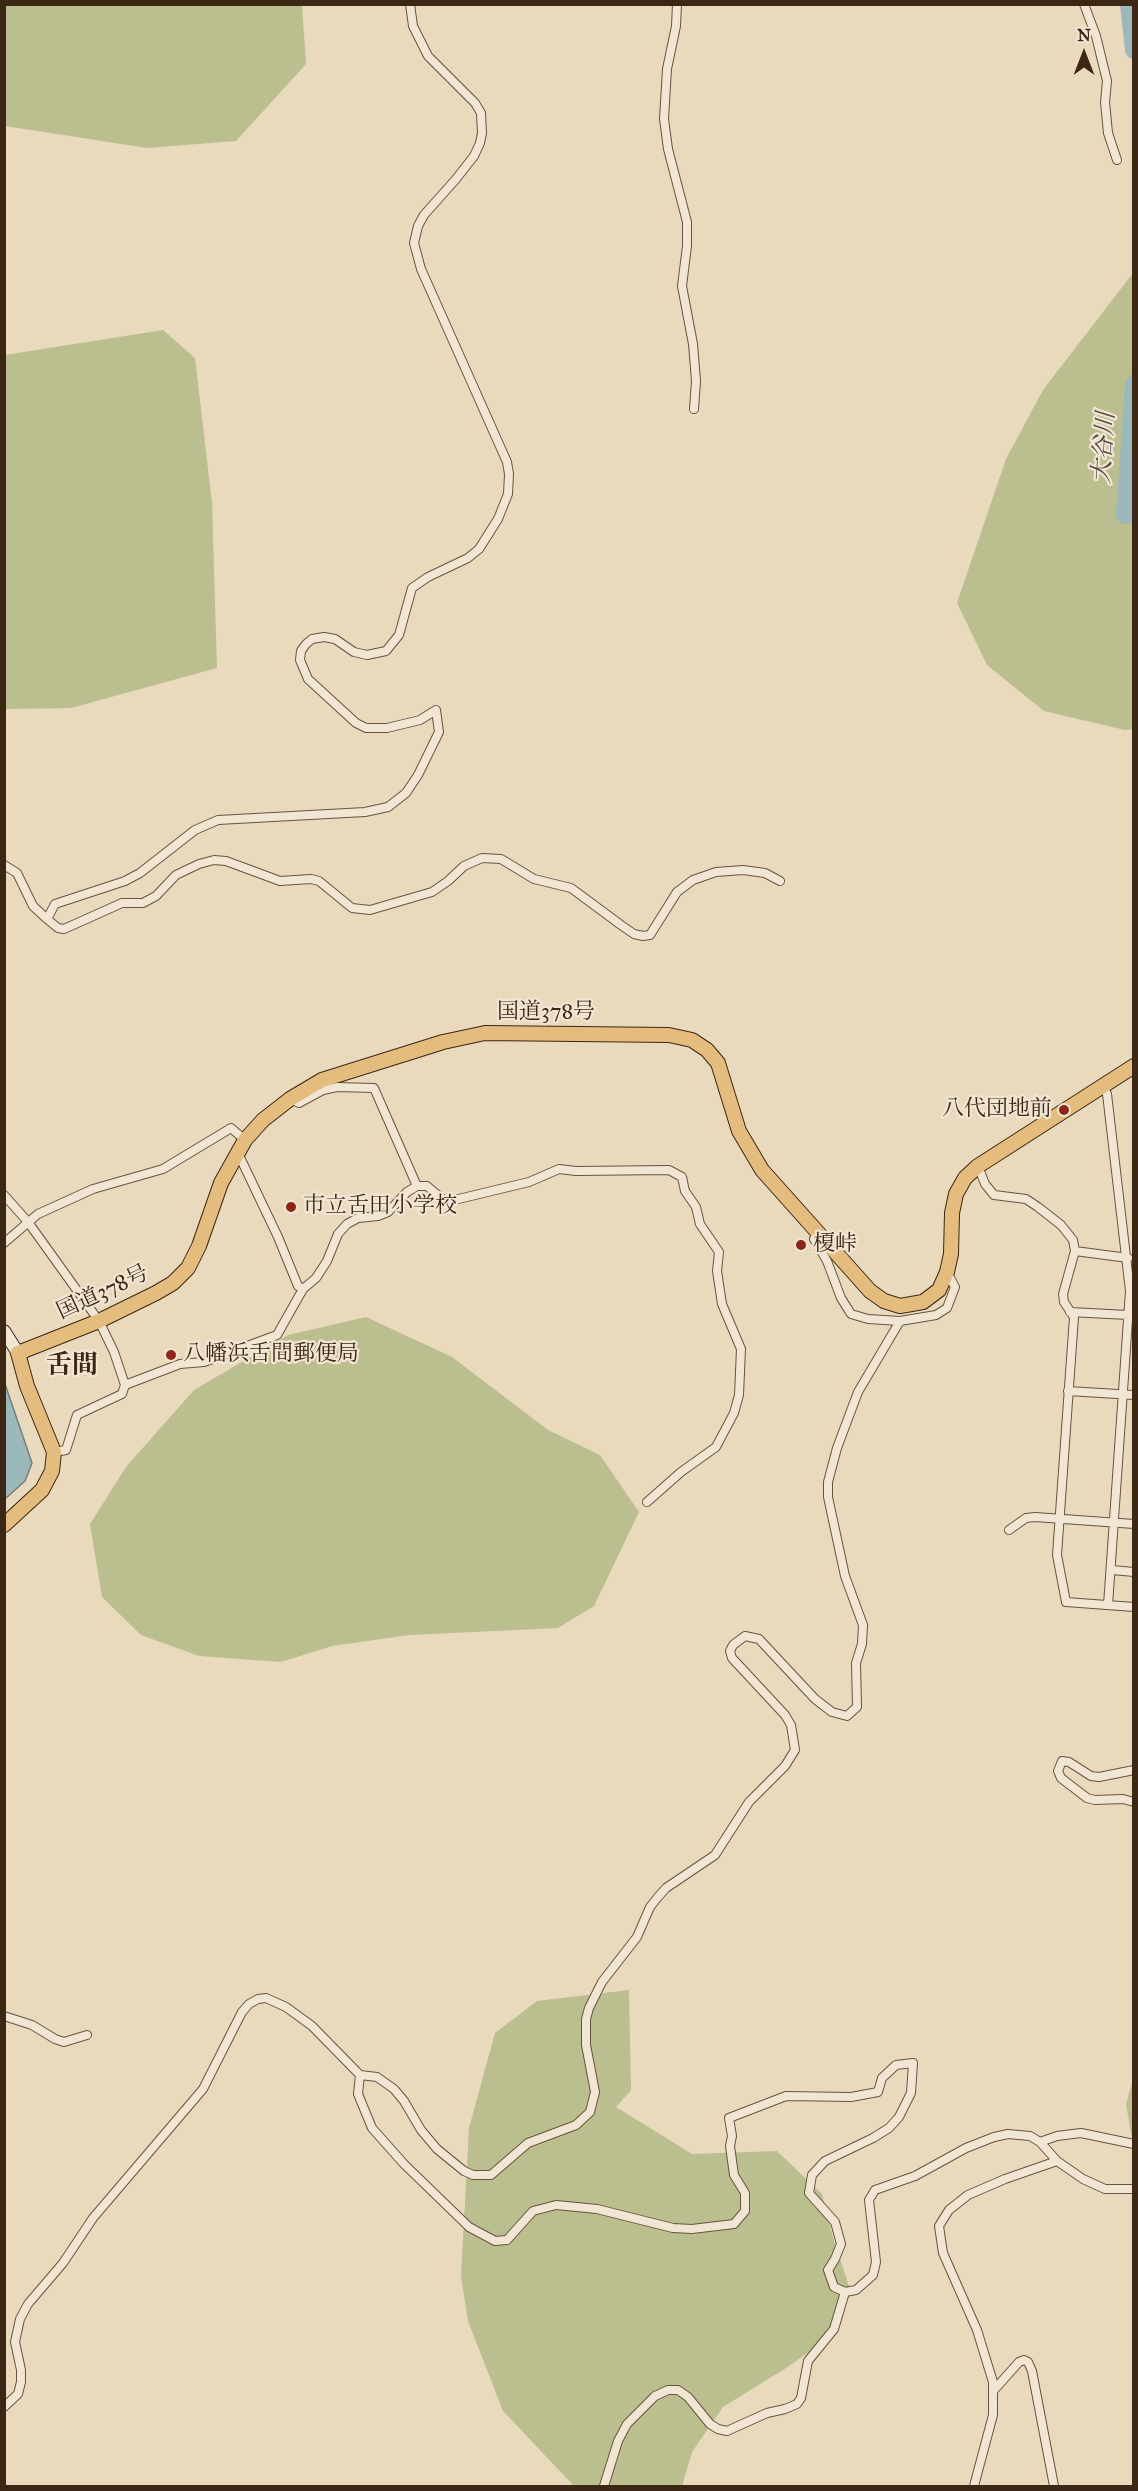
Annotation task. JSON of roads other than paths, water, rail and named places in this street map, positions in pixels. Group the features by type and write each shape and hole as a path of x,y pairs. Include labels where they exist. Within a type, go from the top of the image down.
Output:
{"highway":[{"name":"国道378号","path":"18,1353 99,1321 156,1293 188,1268 199,1246 221,1184 241,1146 263,1120 290,1099 322,1080 443,1042 485,1033 669,1035 692,1040 718,1063 739,1131 762,1170 870,1291 884,1301 900,1306 923,1302 939,1290 947,1272 951,1254 952,1213 956,1194 965,1178 978,1166 1134,1066"},
{"path":"4,1525 42,1490 51,1471 54,1452 27,1386 18,1353"}],"main road":[{"path":"4,1331 18,1353"}],"street":[{"path":"47,919 55,904 125,881 140,873 195,830 218,820 365,812 388,807 406,793 418,775 439,732 436,710 420,720 387,728 366,728 356,723 308,679 300,660 301,651 306,644 312,639 324,637 335,639 354,652 367,655 386,651 399,634 412,588 428,577 468,558 479,549 498,519 508,494 507,462 421,269 414,243 418,226 424,215 474,156 482,133 481,113 475,103 428,56 413,26 410,4"},
{"path":"677,4 676,26 666,80 664,119 668,150 687,222 687,246 682,286 693,344 696,381 694,409"},
{"path":"1084,4 1096,36 1107,81 1105,102 1107,133 1117,160"},
{"path":"4,865 17,873 33,906 58,928 71,928 122,903 143,903 156,896 176,875 214,860 226,861 280,881 311,879 319,881 352,908 370,910 432,892 464,866 482,858 501,859 534,879 571,888 634,934 643,936 650,935 677,892 693,880 716,872 743,870 765,873 780,881"},
{"path":"1103,1085 1107,1094 1132,1293 1128,1315 1108,1605"},
{"path":"290,1099 299,1102 323,1090 337,1087 374,1088 417,1186"},
{"path":"4,1243 38,1214 93,1189 163,1170 231,1128 241,1146 298,1286 303,1290"},
{"path":"978,1166 985,1184 994,1195 1026,1199 1061,1225 1073,1240 1075,1251 1063,1294 1064,1302 1074,1317 1057,1555 1066,1602 1134,1607"},
{"path":"125,1385 180,1364 204,1362 277,1335 303,1290 316,1278 327,1261 338,1234 347,1224 358,1218 378,1216 388,1212 407,1192 417,1186 427,1186 446,1202 529,1182 559,1169 576,1171 669,1170 682,1177 685,1191 696,1207 700,1224 719,1252 717,1271 722,1304 741,1349 739,1395 734,1413 716,1447 681,1472 648,1502"},
{"path":"4,1195 28,1222 99,1321 114,1352 125,1385 122,1394 77,1415 66,1450 54,1452"},
{"path":"818,1232 814,1239 827,1261 841,1298 851,1314 868,1319 900,1321 936,1315 947,1308 955,1287 947,1272"},
{"path":"1075,1251 1128,1258"},
{"path":"1070,1312 1128,1315"},
{"path":"4,2407 18,2394 21,2382 15,2342 20,2319 28,2304 63,2263 93,2218 204,2089 229,2035 249,2004 266,1998 286,2007 312,2026 360,2075 376,2077 394,2089 421,2130 437,2149 464,2171 473,2175 491,2175 528,2143 576,2125 590,2112 595,2092 586,2045 586,2019 602,1982 637,1937 650,1907 658,1897 666,1888 716,1855 748,1802 785,1766 795,1750 791,1725 785,1715 732,1658 730,1651 733,1645 745,1636 759,1639 815,1699 832,1712 847,1716 857,1707 856,1663 862,1644 863,1625 845,1576 828,1497 828,1482 837,1448 858,1392 900,1321"},
{"path":"1068,1391 1134,1395"},
{"path":"1009,1530 1026,1518 1134,1524"},
{"path":"1112,1570 1134,1572"},
{"path":"1134,1770 1099,1777 1091,1776 1069,1762 1062,1761 1058,1771 1061,1778 1088,1798 1123,1799 1134,1802"},
{"path":"4,2016 32,2025 64,2042 87,2035"},
{"path":"360,2075 358,2094 372,2128 404,2164 469,2227 484,2237 501,2242 507,2240 533,2211 556,2205 597,2209 673,2228 692,2229 734,2224 745,2211 745,2193 734,2175 729,2118 786,2096 851,2097 878,2092 882,2078 896,2065 913,2062 911,2093 899,2117 889,2128 873,2138 825,2162 817,2168 809,2184 809,2193 835,2222 841,2244 828,2270 832,2284 845,2292 856,2290 873,2275 876,2262 869,2200 875,2190 915,2176 966,2148 994,2137 1020,2134 1030,2136 1040,2142 1057,2161 1071,2172 1095,2186 1134,2188"},
{"path":"1040,2142 1057,2136 1081,2133 1134,2144"},
{"path":"974,2487 993,2415 994,2390 991,2372 981,2342 943,2253 939,2226 949,2210 968,2196 1005,2179 1057,2161"},
{"path":"603,2487 618,2441 627,2424 640,2409 662,2393 678,2390 688,2397 710,2424 718,2430 727,2431 767,2413 796,2404 801,2398 808,2361 834,2329 845,2292"},
{"path":"994,2390 1019,2362 1024,2360 1028,2362 1032,2371 1053,2487"}],"water":[{"path":"5,1384 32,1463 25,1481 5,1499"}],"waterway":[{"name":"大谷川","path":"1129,4 1134,50"},
{"name":"大谷川","path":"1125,515 1134,384"}],"place":[{"name":"八代団地前","path":"1064,1110"},
{"name":"市立舌田小学校","path":"291,1207"},
{"name":"榎峠","path":"801,1245"},
{"name":"八幡浜舌間郵便局","path":"171,1355"}],"district":[{"name":"舌間","path":"72,1367"}]}
